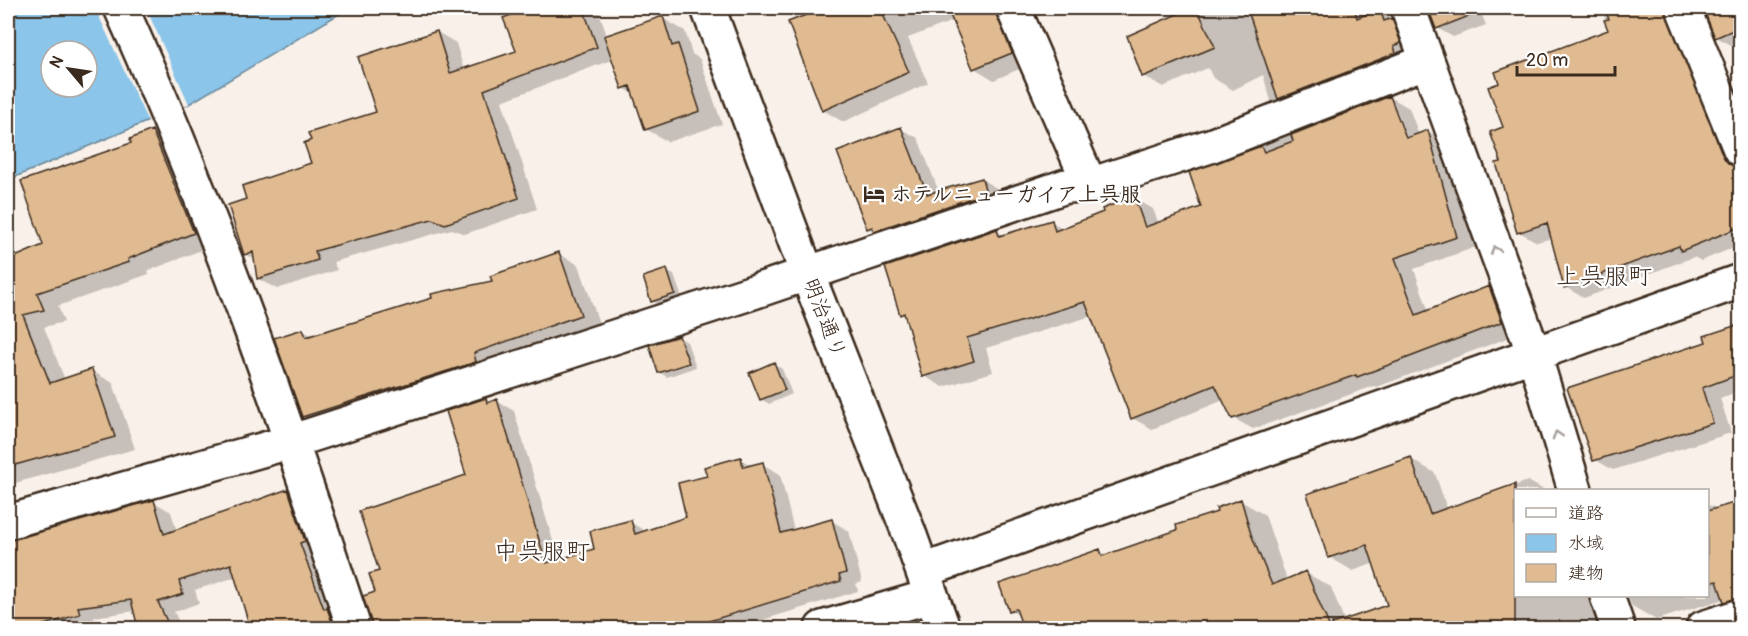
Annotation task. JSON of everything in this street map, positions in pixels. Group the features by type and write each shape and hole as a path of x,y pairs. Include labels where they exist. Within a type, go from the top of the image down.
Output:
{"street":[{"path":"121,8 168,113 293,441 354,628"},
{"name":"明治通り","path":"708,8 943,628"},
{"path":"1013,8 1090,185"},
{"path":"1408,8 1534,354 1575,489"},
{"path":"1683,8 1740,149"},
{"path":"8,522 293,441 1066,186 1090,185 1210,146 1427,61"},
{"path":"822,628 927,584 1534,354 1740,280"},
{"path":"1607,597 1618,628"},
{"path":"1703,628 1740,616"}],"water":[{"path":"8,8 349,8 189,104 8,180"}],"pier":[{"path":"95,8 146,8 189,104 148,122"}],"building":[{"path":"529,8 583,8 597,47 484,90 519,198 445,224 432,219 315,251 318,260 257,279 253,252 244,255 228,205 246,199 242,186 311,163 304,143 311,140 308,133 376,112 358,57 437,31 450,73 516,51 503,18"},
{"path":"824,8 880,8 909,72 822,111 788,22"},
{"path":"947,8 994,8 1012,53 973,69"},
{"path":"1191,8 1197,8 1215,47 1142,77 1127,36"},
{"path":"1247,8 1354,8 1357,18 1380,9 1384,21 1392,18 1401,43 1394,46 1396,53 1278,99"},
{"path":"1428,8 1486,8 1487,9 1436,29"},
{"path":"1604,8 1665,8 1723,156 1728,163 1740,170 1740,227 1681,251 1679,246 1564,288 1547,223 1517,233 1496,163 1501,162 1490,132 1503,127 1488,87 1499,83 1495,72 1608,30 1604,20 1609,19"},
{"path":"1703,8 1740,8 1740,27 1715,38"},
{"path":"663,16 672,46 678,44 700,111 645,130 630,86 622,89 604,36"},
{"path":"1390,96 1406,138 1428,130 1457,237 1395,258 1416,315 1489,286 1502,322 1357,377 1356,375 1232,419 1215,385 1131,419 1085,302 967,338 974,361 922,377 904,313 900,315 885,267 997,229 999,236 1052,220 1055,231 1103,212 1102,209 1134,196 1145,227 1201,207 1189,172 1261,146 1264,152 1293,141 1291,135"},
{"name":"ホテルニューガイア上呉服","path":"901,127 927,194 982,178 986,193 874,231 872,227 867,229 837,152"},
{"path":"152,130 194,233 128,259 129,262 37,293 44,310 23,315 50,383 92,369 115,437 8,467 8,260 43,245 21,181 131,143 130,139"},
{"path":"559,252 581,315 474,353 476,362 302,417 274,338 303,329 306,337 432,298 431,294 492,281 490,276"},
{"path":"667,269 675,294 651,302 643,277"},
{"path":"1740,324 1740,374 1702,388 1713,423 1593,461 1567,388 1706,342 1704,336"},
{"path":"679,336 689,363 658,373 649,345"},
{"path":"774,362 785,390 760,400 749,373"},
{"path":"486,398 487,403 497,399 546,563 594,549 590,531 631,520 635,534 686,517 678,483 707,476 704,467 741,457 743,467 763,462 781,533 832,519 846,573 839,575 841,581 686,628 372,628 363,596 375,592 369,574 379,571 359,511 466,475 446,411"},
{"path":"1411,457 1430,514 1515,484 1515,628 1333,628 1332,624 1387,605 1367,545 1328,558 1307,494"},
{"path":"288,489 305,541 300,543 324,609 327,608 334,628 250,628 231,564 179,581 183,594 158,602 170,628 138,628 131,600 78,607 80,614 34,628 13,628 8,613 8,541 154,500 164,534"},
{"path":"1241,499 1251,534 1272,585 1306,571 1330,628 1023,628 1016,609 1009,611 999,584 1100,549 1102,556 1177,530 1176,525 1217,512 1216,508"},
{"path":"1740,501 1740,598 1724,602 1717,581 1709,583 1709,510"}],"place":[{"name":"ホテルニューガイア上呉服","path":"874,194"}],"district":[{"name":"上呉服町","path":"1604,276"},
{"name":"中呉服町","path":"542,551"}]}
